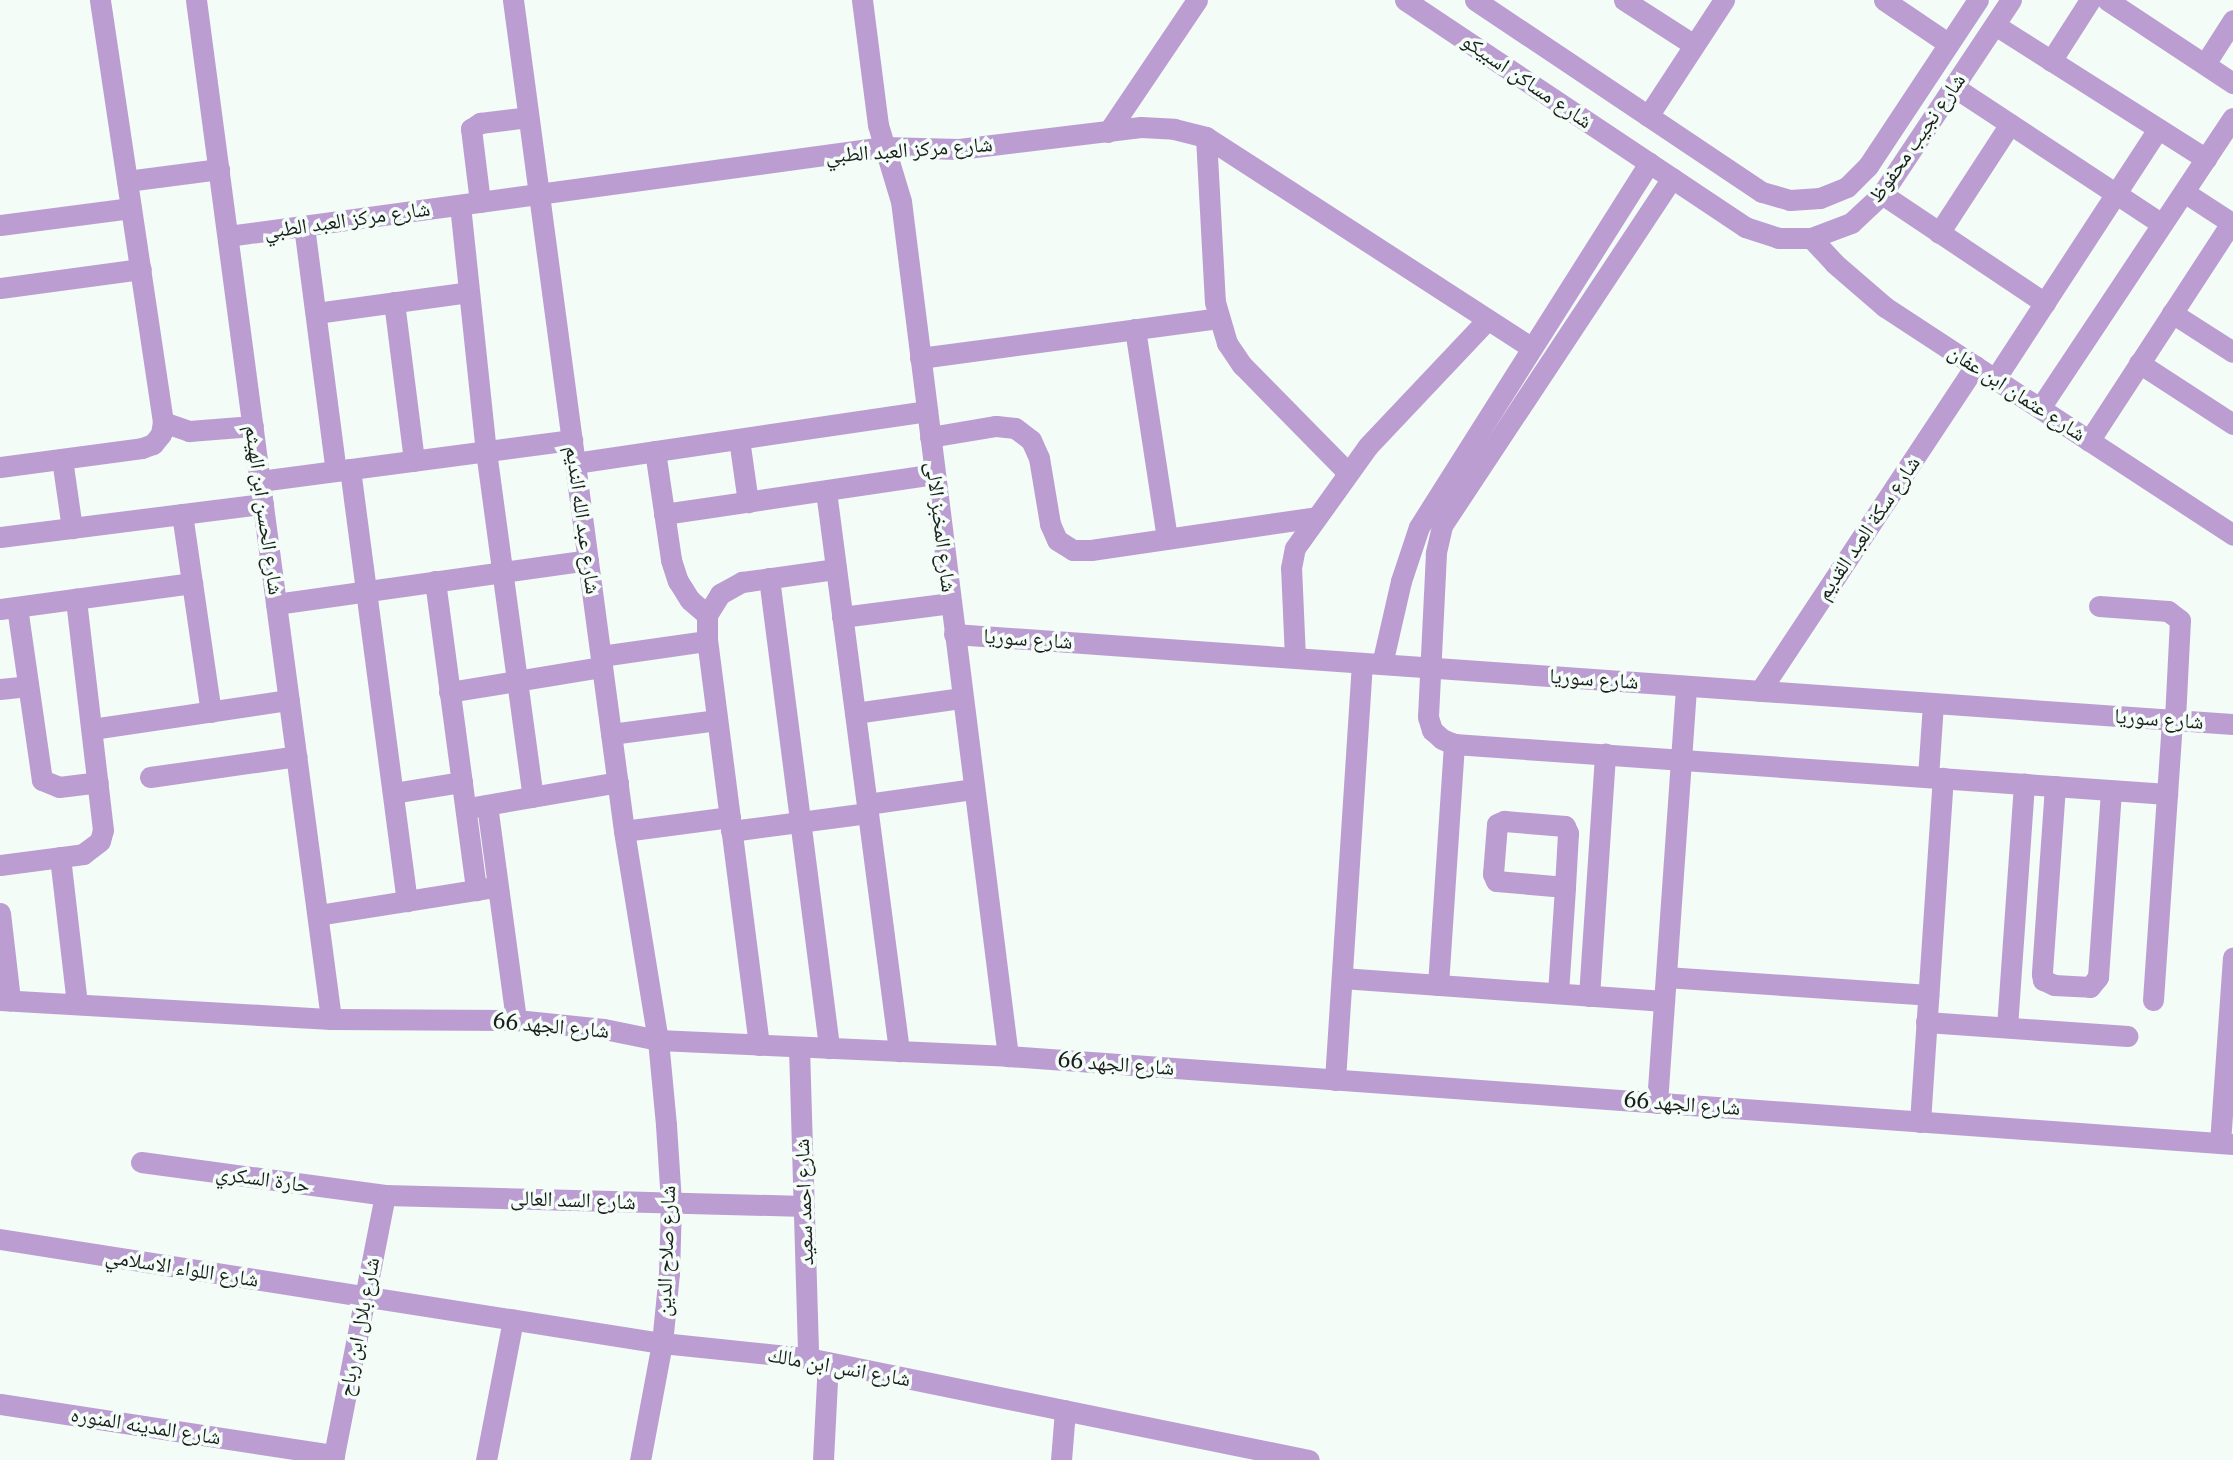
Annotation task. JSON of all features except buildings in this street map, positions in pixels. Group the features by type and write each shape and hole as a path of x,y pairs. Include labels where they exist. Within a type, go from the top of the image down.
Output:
{"street":[{"path":"0,467 142,448 153,444 161,435 163,422 100,0"},
{"name":"شارع الحسن ابن الهيثم","path":"197,0 331,1019"},
{"name":"شارع عبد الله النديم","path":"513,0 611,734 658,1040"},
{"name":"شارع المخبز الالى","path":"862,0 878,125 901,201 1008,1056"},
{"path":"1108,132 1197,0"},
{"name":"شارع مساكن اسبيكو","path":"1405,0 1649,163"},
{"name":"شارع مساكن اسبيكو","path":"1475,0 1648,116"},
{"path":"1624,0 1694,45"},
{"path":"1648,116 1724,0"},
{"path":"1884,0 1949,44"},
{"name":"شارع نجيب محفوظ","path":"1648,116 1762,192 1790,200 1820,198 1847,187 1868,166 1978,0"},
{"name":"شارع نجيب محفوظ","path":"1649,163 1745,228 1777,238 1811,238 1851,223 1882,194 2011,0"},
{"path":"2051,61 2090,0"},
{"path":"2107,0 2233,83"},
{"path":"2205,64 2233,20"},
{"path":"1995,25 2206,159"},
{"path":"1954,87 2162,224"},
{"path":"528,117 480,123 471,129 469,292 486,451 533,797"},
{"path":"2040,408 2206,159 2227,140 2233,118"},
{"path":"1939,233 2010,124"},
{"name":"شارع مركز العبد الطبي","path":"228,236 884,147 958,149 1163,128 1206,137 1532,348"},
{"path":"1995,379 2158,129"},
{"path":"1206,137 1218,318 1227,343 1242,365 1348,473"},
{"path":"1335,1080 1372,663 1408,553 1419,527 1649,163"},
{"path":"127,181 219,169"},
{"path":"1672,178 1442,526 1436,553 1428,717 1432,730 1442,739 1454,744 2167,794"},
{"path":"2089,441 2232,223 2184,192"},
{"path":"1882,194 2045,303"},
{"path":"0,225 131,208"},
{"path":"304,226 316,313 366,591 407,901"},
{"name":"شارع عثمان ابن عفان","path":"1811,238 1834,263 1885,307 2233,535"},
{"path":"0,288 141,269"},
{"path":"316,313 469,292"},
{"path":"394,302 414,461"},
{"path":"2172,313 2233,352"},
{"path":"920,358 1218,318"},
{"path":"1295,658 1292,558 1295,548 1368,446 1488,320"},
{"path":"1135,329 1167,539"},
{"path":"2139,363 2233,424"},
{"name":"شارع سكة العبد القديم","path":"1760,691 1975,366"},
{"path":"575,463 927,411"},
{"path":"163,422 188,431 253,426"},
{"path":"930,437 996,426 1015,428 1031,440 1040,458 1050,524 1057,540 1073,550 1091,550 1317,517"},
{"path":"739,439 748,502"},
{"path":"260,481 572,440"},
{"path":"655,451 671,560 678,581 690,600 707,615"},
{"path":"62,459 72,528"},
{"path":"664,514 934,474"},
{"path":"826,491 900,1051"},
{"path":"0,537 263,504"},
{"path":"183,514 211,712"},
{"path":"276,604 588,560"},
{"path":"759,1045 706,641 707,615 720,594 742,582 836,569"},
{"path":"769,578 829,1048"},
{"path":"435,582 477,890"},
{"path":"98,782 59,788 43,780 28,685 9,608 192,583"},
{"path":"0,865 83,855 100,841 103,830 76,599"},
{"path":"842,617 951,603"},
{"path":"2099,606 2168,611 2180,620 2153,1000"},
{"name":"شارع سوريا","path":"954,634 2233,724"},
{"path":"449,692 517,681 706,641"},
{"path":"0,690 28,685"},
{"path":"1657,1103 1686,686"},
{"path":"855,713 962,698"},
{"path":"92,729 289,700"},
{"path":"1920,1122 1936,778 1933,703"},
{"path":"611,734 717,720"},
{"path":"1438,985 1454,744"},
{"path":"1589,996 1605,754"},
{"path":"150,777 297,755"},
{"path":"393,793 462,782"},
{"path":"465,809 618,782"},
{"path":"2007,1027 2024,784"},
{"path":"2055,786 2042,974 2043,980 2054,985 2090,987 2098,977 2111,790"},
{"path":"625,831 801,822 974,789"},
{"path":"487,805 516,1020"},
{"path":"60,857 77,1004"},
{"path":"318,915 498,887"},
{"path":"1558,993 1565,887"},
{"path":"0,913 5,1000"},
{"path":"2227,1144 2233,957"},
{"path":"1666,977 1928,995"},
{"path":"1342,978 1664,1001"},
{"name":"شارع الجهد 66","path":"5,1000 331,1019 516,1020 604,1028 658,1040 1008,1056 2227,1144"},
{"path":"1926,1021 2127,1036"},
{"name":"شارع صلاح الدين","path":"640,1460 662,1343 669,1273 671,1203 658,1040"},
{"name":"شارع احمد سعيد","path":"799,1047 804,1206 818,1360 822,1460"},
{"name":"حارة السكري","path":"141,1162 385,1195"},
{"name":"شارع السد العالى","path":"385,1195 804,1206"},
{"name":"شارع بلال ابن رباح","path":"334,1457 385,1195"},
{"name":"شارع اللواء الاسلامي","path":"0,1239 365,1297"},
{"name":"شارع انس ابن مالك","path":"365,1297 662,1343 818,1360 1309,1460"},
{"path":"486,1460 513,1320"},
{"name":"شارع المدينه المنوره","path":"0,1404 334,1457"},
{"path":"1061,1460 1065,1410"}]}
